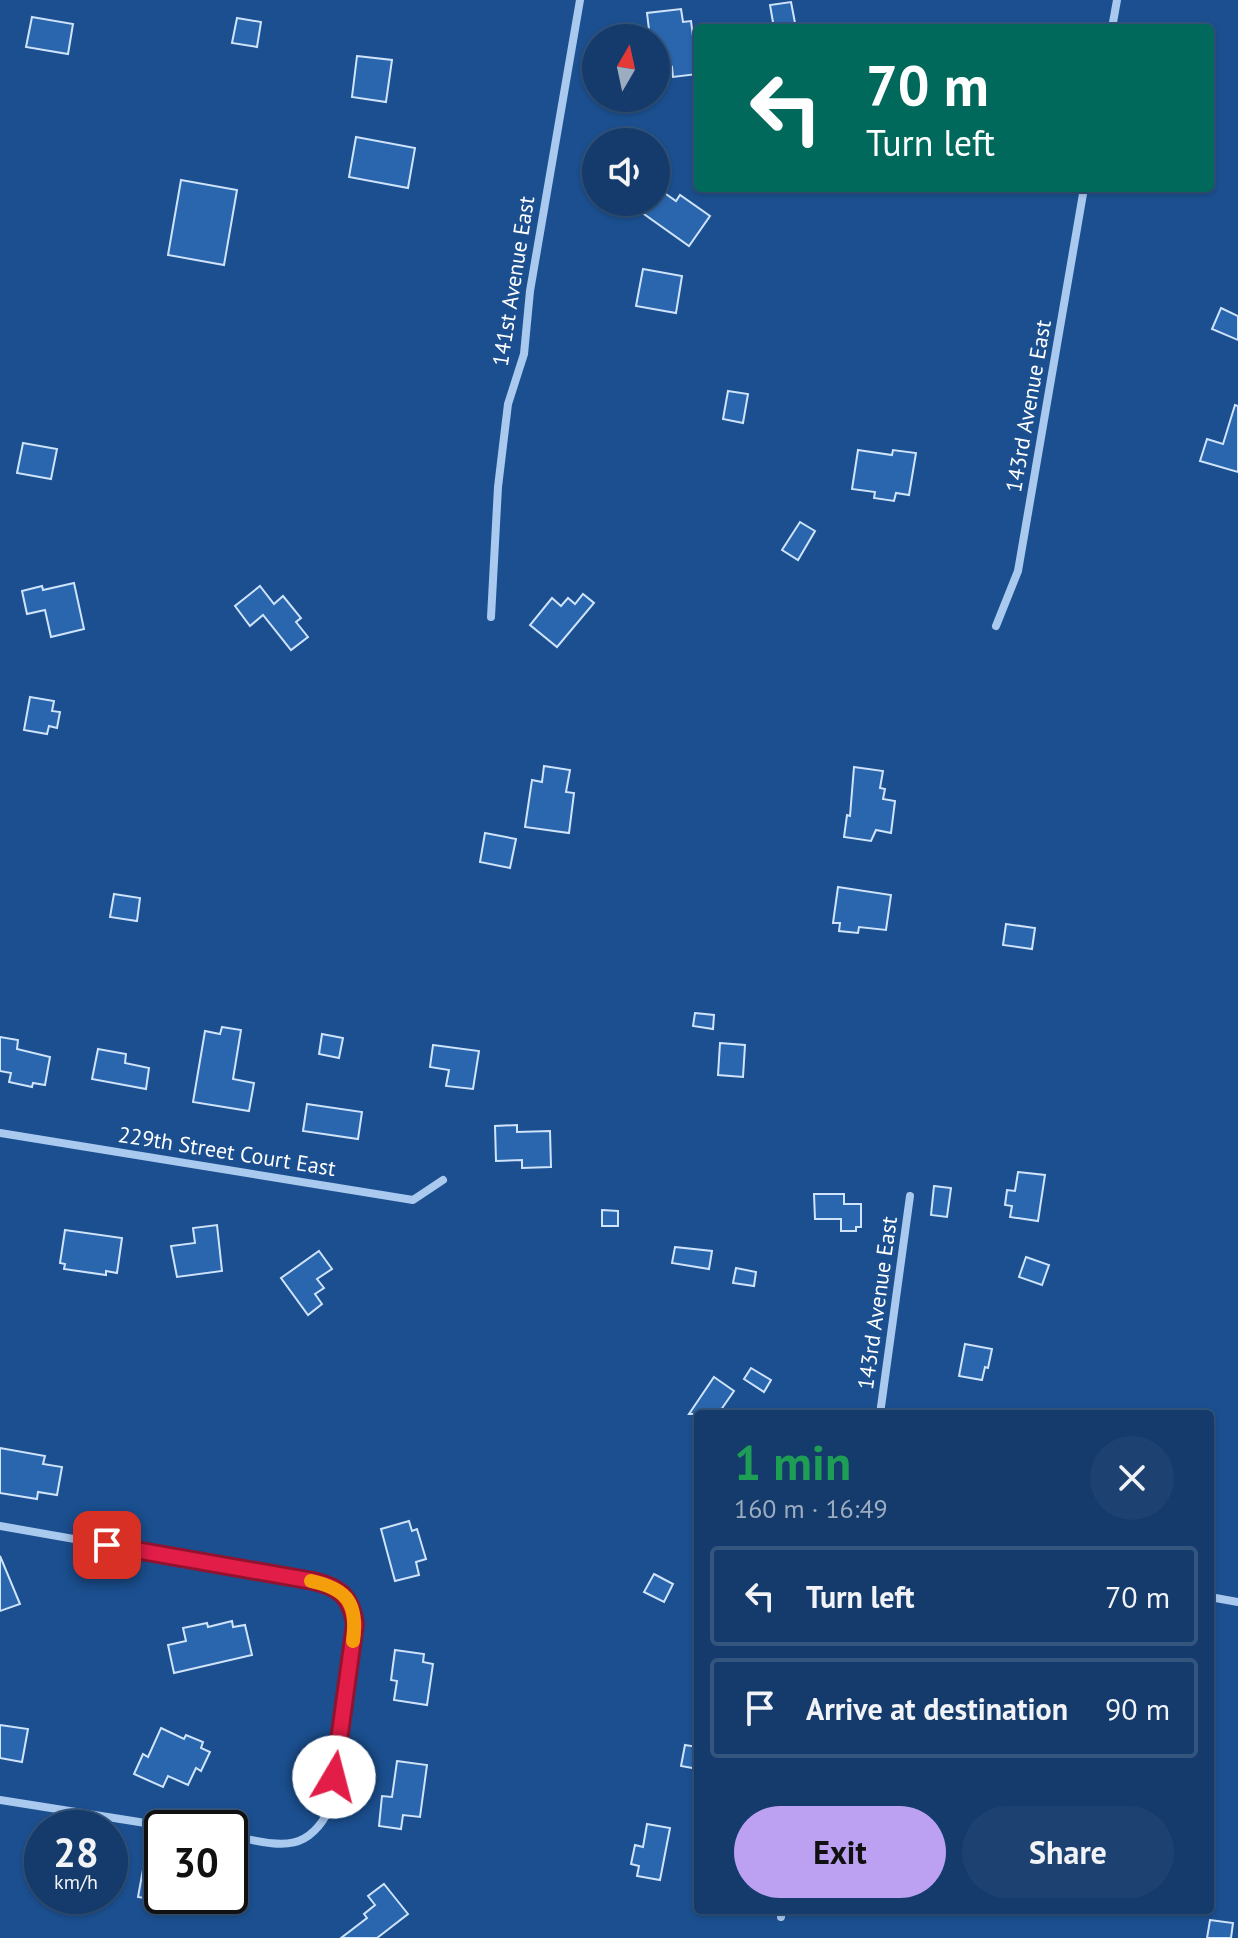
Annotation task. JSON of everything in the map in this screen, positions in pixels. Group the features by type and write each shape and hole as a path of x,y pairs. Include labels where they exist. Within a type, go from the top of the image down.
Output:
{"street":[{"name":"141st Avenue East","path":"491,617 498,487 508,404 524,354 530,291 580,0"},
{"path":"1113,24 1117,0"},
{"name":"143rd Avenue East","path":"996,626 1018,571 1083,192"},
{"name":"229th Street Court East","path":"0,1133 413,1200 443,1180"},
{"name":"143rd Avenue East","path":"881,1410 910,1196"},
{"path":"0,1526 313,1581 337,1588 345,1595 353,1609 355,1624 330,1808 324,1820 302,1842 288,1844 248,1838"},
{"path":"1214,1598 1238,1602"},
{"path":"0,1800 144,1823"}],"building":[{"path":"791,2 795,24 773,24 770,5"},
{"path":"681,9 683,22 691,21 694,74 673,77 670,67 670,24 648,24 647,13"},
{"path":"32,17 73,24 68,54 26,47"},
{"path":"237,18 261,22 257,47 232,43"},
{"path":"357,56 392,60 386,102 352,97"},
{"path":"356,137 415,148 408,188 349,177"},
{"path":"181,180 237,190 224,265 168,255"},
{"path":"680,195 710,216 689,246 647,216 670,216 670,197 676,201"},
{"path":"643,269 682,276 676,313 636,306"},
{"path":"1221,308 1238,316 1238,340 1212,329"},
{"path":"728,391 748,394 743,423 723,419"},
{"path":"1235,405 1238,406 1238,472 1200,461 1207,439 1223,444"},
{"path":"23,443 57,449 51,479 17,473"},
{"path":"858,450 892,455 893,450 916,453 909,495 896,493 894,501 874,498 875,492 852,489"},
{"path":"800,522 815,531 798,560 782,550"},
{"path":"74,583 84,629 51,637 45,610 27,614 22,591"},
{"path":"260,586 274,604 283,596 301,618 296,622 308,637 291,650 263,615 250,626 235,606"},
{"path":"583,594 594,603 557,647 530,625 552,598 561,606 568,598 575,604"},
{"path":"30,697 54,701 52,711 60,712 57,728 49,726 47,734 24,730"},
{"path":"544,766 570,770 566,792 574,793 569,833 525,827 532,780 542,782"},
{"path":"854,767 883,771 880,788 885,789 883,799 895,801 891,833 876,830 871,841 844,837 847,815 850,816"},
{"path":"485,833 516,839 510,868 480,862"},
{"path":"838,887 891,895 886,930 859,927 858,933 839,931 840,923 833,923"},
{"path":"114,894 140,898 137,921 110,917"},
{"path":"1006,924 1035,928 1032,949 1003,945"},
{"path":"695,1013 714,1015 713,1029 693,1026"},
{"path":"222,1027 241,1030 233,1079 254,1083 249,1111 193,1102 205,1031 220,1034"},
{"path":"322,1034 343,1038 339,1058 319,1054"},
{"path":"0,1037 18,1040 17,1049 50,1057 45,1085 33,1083 32,1087 9,1082 11,1073 0,1071"},
{"path":"720,1043 745,1045 743,1077 718,1075"},
{"path":"433,1045 479,1051 473,1089 446,1086 449,1070 430,1067"},
{"path":"98,1049 126,1054 125,1063 149,1068 146,1089 92,1079"},
{"path":"307,1104 362,1112 358,1139 303,1131"},
{"path":"517,1125 517,1132 550,1131 551,1167 522,1168 522,1160 496,1161 495,1126"},
{"path":"1018,1172 1045,1175 1038,1221 1010,1217 1012,1206 1005,1205 1007,1190 1015,1191"},
{"path":"934,1186 951,1188 947,1217 931,1215"},
{"path":"814,1194 844,1194 844,1204 861,1204 861,1227 856,1227 856,1231 841,1231 841,1219 815,1219"},
{"path":"602,1210 618,1211 618,1226 602,1226"},
{"path":"217,1225 222,1271 177,1277 171,1246 195,1243 193,1228"},
{"path":"65,1230 122,1238 117,1273 106,1271 106,1275 64,1269 65,1264 60,1263"},
{"path":"675,1247 712,1251 709,1269 672,1263"},
{"path":"319,1251 332,1269 317,1279 324,1288 315,1294 322,1304 308,1315 281,1278"},
{"path":"1026,1257 1049,1265 1042,1285 1019,1277"},
{"path":"736,1268 756,1272 754,1286 733,1283"},
{"path":"965,1344 992,1349 982,1380 959,1376"},
{"path":"751,1368 771,1380 764,1392 744,1379"},
{"path":"714,1377 734,1391 721,1410 694,1410 694,1414 689,1414"},
{"path":"0,1448 45,1456 43,1464 62,1467 57,1495 38,1492 37,1499 0,1493"},
{"path":"409,1521 412,1531 417,1529 426,1559 416,1562 419,1575 395,1581 381,1529"},
{"path":"0,1556 20,1604 0,1611"},
{"path":"654,1574 673,1584 664,1602 644,1592"},
{"path":"232,1621 233,1627 245,1625 252,1655 174,1673 168,1645 186,1641 183,1628 207,1623 208,1627"},
{"path":"395,1650 424,1654 423,1662 433,1664 427,1705 394,1700 397,1681 391,1680"},
{"path":"0,1725 28,1729 22,1762 0,1758"},
{"path":"161,1728 184,1739 186,1735 203,1742 201,1748 210,1752 201,1771 196,1768 188,1785 168,1776 163,1787 134,1774 143,1754 148,1757"},
{"path":"685,1745 694,1746 694,1768 681,1766"},
{"path":"397,1761 427,1765 420,1817 403,1815 401,1829 379,1826 382,1796 392,1797"},
{"path":"647,1824 670,1828 660,1880 637,1876 639,1866 631,1864 635,1845 643,1847"},
{"path":"144,1864 144,1898 138,1897"},
{"path":"384,1884 408,1914 377,1938 341,1938 367,1918 364,1914 375,1905 368,1896"},
{"path":"1210,1920 1233,1923 1231,1938 1207,1938"}],"slow traffic":[{"path":"311,1581 328,1584 345,1595 353,1609 353,1641"}],"route":[{"path":"107,1545 328,1584 345,1595 353,1609 355,1624 334,1777"}]}
